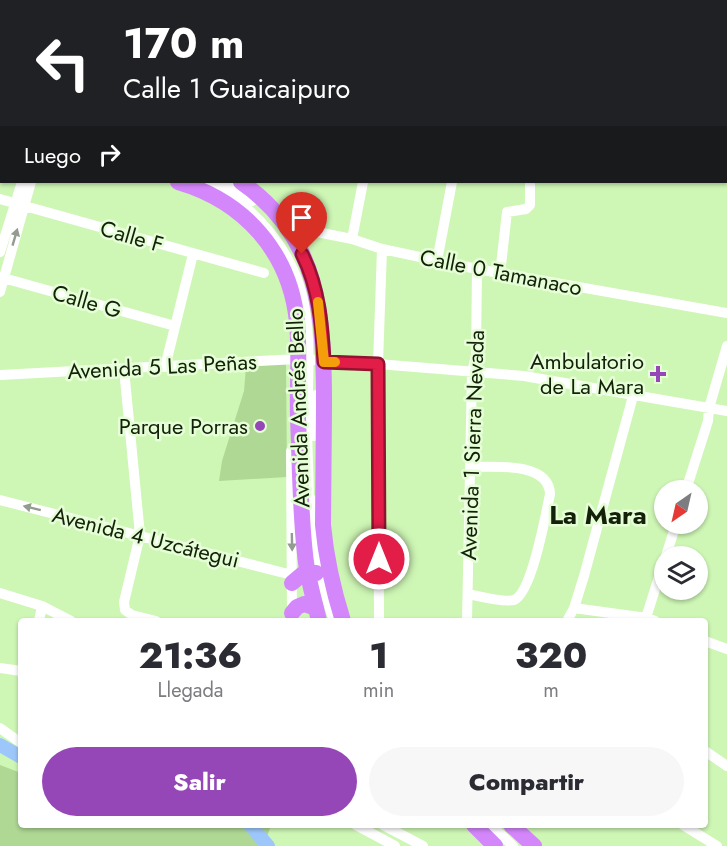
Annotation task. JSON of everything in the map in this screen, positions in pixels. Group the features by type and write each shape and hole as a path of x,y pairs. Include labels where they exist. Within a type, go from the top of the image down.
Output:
{"highway":[{"name":"Avenida Andrés Bello","path":"181,183 205,190 230,205 251,222 285,273 292,293 297,321 311,361 323,525 307,577"},
{"name":"Avenida Andrés Bello","path":"242,183 280,218 299,248 315,286 321,317 311,361 297,405 307,577 317,614"},
{"name":"Avenida Andrés Bello","path":"307,577 341,618"},
{"path":"307,577 327,584 335,618"},
{"path":"292,617 300,605 309,605 317,614"},
{"path":"477,828 495,846"},
{"path":"514,828 534,846"}],"street":[{"path":"0,292 22,183"},
{"path":"0,252 30,183"},
{"path":"210,183 227,192 255,214 273,235 288,260 304,303 311,361"},
{"path":"224,183 262,209 283,233 293,251 305,276 316,323 311,361"},
{"path":"352,239 363,183"},
{"path":"437,261 452,183"},
{"path":"500,274 507,212 526,209 530,205 530,184"},
{"name":"Calle F","path":"0,199 264,273"},
{"name":"Calle 0 Tamanaco","path":"280,218 293,227 352,239 381,249 437,261 727,313"},
{"path":"379,618 378,364 381,249"},
{"path":"165,367 194,254"},
{"name":"Avenida 1 Sierra Nevada","path":"467,618 472,372 476,356 477,269"},
{"name":"Calle G","path":"2,277 175,326"},
{"path":"690,480 727,346"},
{"name":"Avenida 5 Las Peñas","path":"0,375 311,361 378,364 524,376 727,411"},
{"path":"124,369 140,535 124,602 125,610 132,615 144,618"},
{"path":"569,618 574,608 633,396"},
{"path":"468,594 510,600 519,596 530,576 550,494 550,487 531,470 470,467"},
{"name":"Avenida 4 Uzcátegui","path":"0,500 307,577"},
{"path":"292,617 307,577 316,586 327,618"},
{"path":"0,593 42,606 65,618"},
{"path":"650,618 654,600"},
{"path":"40,618 42,606"},
{"path":"574,608 636,618"},
{"path":"708,642 727,650"},
{"path":"0,668 18,671"},
{"path":"0,728 18,741"},
{"path":"708,754 727,766"},
{"path":"362,828 395,846"},
{"path":"389,828 423,846"},
{"path":"494,828 513,846"},
{"path":"505,828 526,846"},
{"path":"523,828 542,846"},
{"path":"689,828 717,846"}],"green space":[{"name":"Parque Porras","path":"286,363 287,477 219,481 222,461 244,391 246,367"},
{"path":"0,765 18,772 18,828 270,828 264,846 0,846"}],"waterway":[{"path":"0,745 18,755"},
{"path":"253,828 268,846"}],"slow traffic":[{"path":"318,302 324,362 335,362"}],"place":[{"name":"Ambulatorio de La Mara","path":"658,374"},
{"name":"Parque Porras","path":"260,426"}],"district":[{"name":"La Mara","path":"598,515"}],"route":[{"path":"302,254 309,268 320,307 324,362 378,364 379,559"}]}
